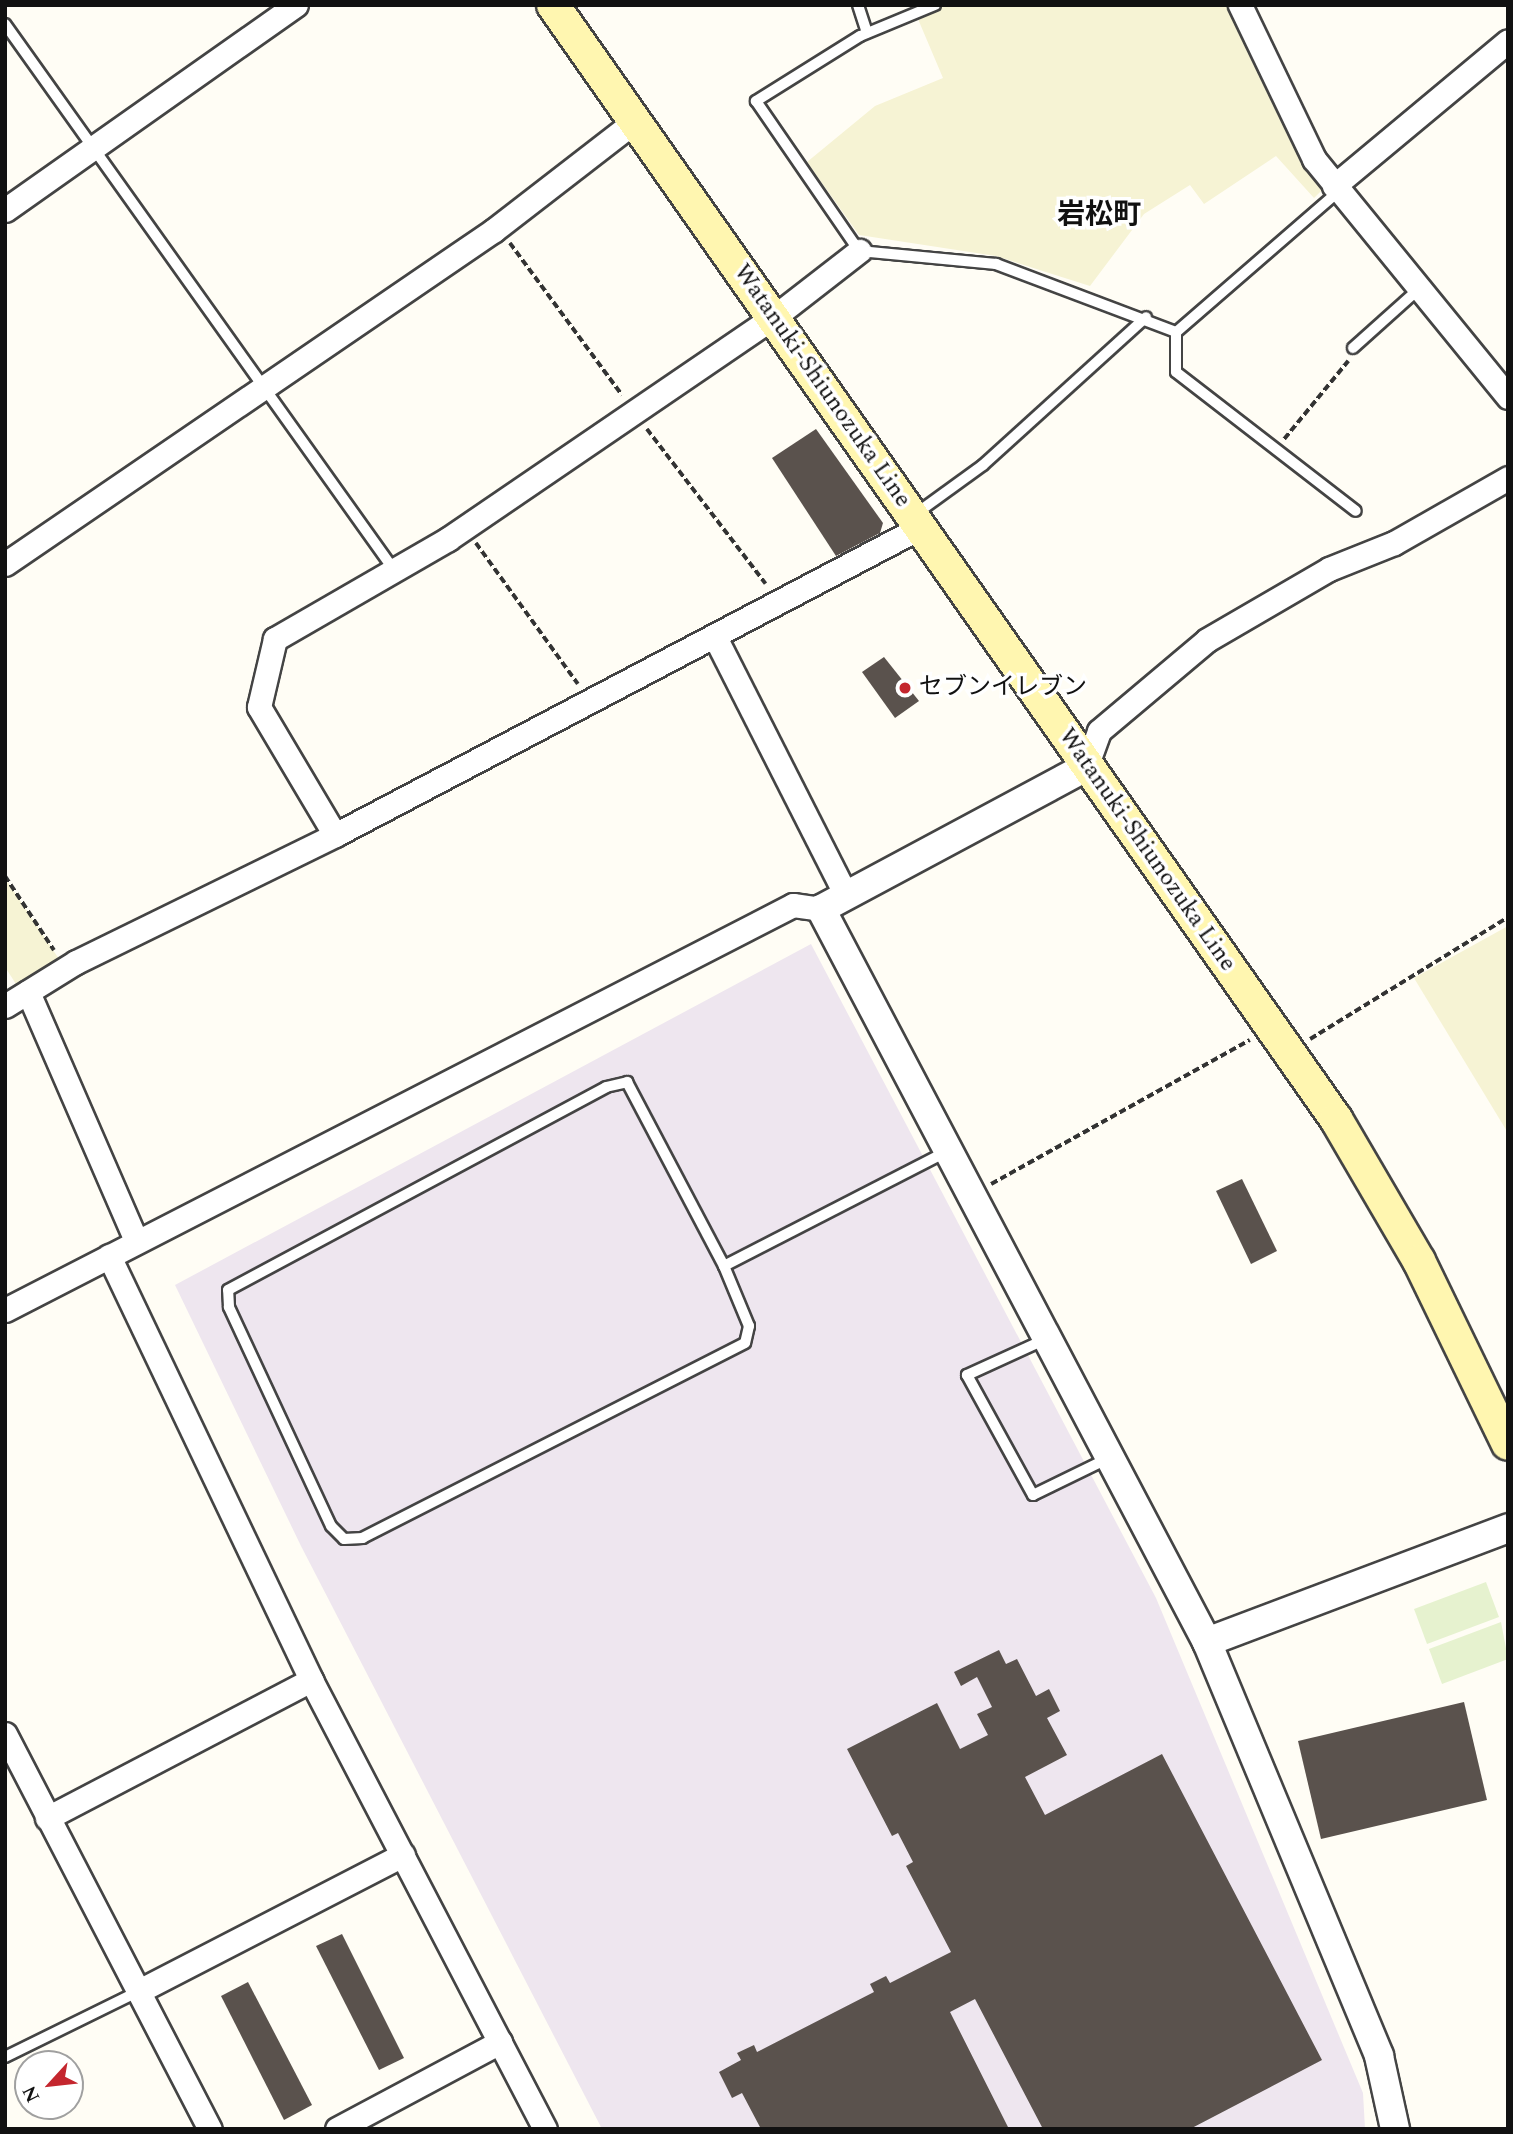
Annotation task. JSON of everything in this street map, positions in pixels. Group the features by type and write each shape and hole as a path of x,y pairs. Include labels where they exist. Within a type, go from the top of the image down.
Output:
{"main road":[{"name":"Watanuki-Shiunozuka Line","path":"563,9 635,121 917,521 1086,767 1281,1039 1413,1249 1508,1444"}],"street":[{"path":"5,210 296,5"},
{"path":"1240,5 1314,159 1508,397"},
{"path":"1337,189 1508,41"},
{"path":"5,564 498,226 635,121"},
{"path":"335,835 258,696 275,639 464,527 774,317 859,251"},
{"path":"5,1310 136,1240 793,905 821,909 1086,767 1099,731 1207,640 1329,569 1394,543 1508,478"},
{"path":"5,1006 66,968 335,835 780,603 917,521"},
{"path":"715,637 846,895"},
{"path":"821,909 1050,1337 1207,1642 1379,2056 1395,2129"},
{"path":"28,992 136,1240"},
{"path":"109,1256 311,1680 545,2129"},
{"path":"1207,1642 1508,1528"},
{"path":"47,1818 311,1680"},
{"path":"5,1734 210,2129"},
{"path":"139,1992 403,1855"},
{"path":"337,2129 500,2042"}],"lane":[{"path":"858,5 867,33"},
{"path":"935,5 867,33 756,101 859,251 996,264 1146,317 1176,332"},
{"path":"5,24 394,570"},
{"path":"1337,189 1176,332 1176,372 1356,511"},
{"path":"1354,350 1421,287"},
{"path":"917,521 1146,317"},
{"path":"627,1082 724,1266 749,1326 745,1342 363,1538 344,1539 326,1514 229,1307 228,1290 606,1087 627,1082"},
{"path":"724,1266 950,1150"},
{"path":"1050,1337 967,1375 1033,1495 1112,1457"},
{"path":"5,2057 139,1992"}],"path":[{"path":"498,226 634,412 780,603"},
{"path":"1276,449 1354,350"},
{"path":"464,527 591,701"},
{"path":"5,876 66,968"},
{"path":"974,1194 1281,1039 1508,917"}],"shaded area":[{"path":"937,5 1234,5 1327,185 1314,198 1276,156 1204,204 1190,185 1144,214 1090,286 996,256 859,235 807,162 875,106 943,78 915,12"},
{"path":"5,878 59,959 16,984 5,967"},
{"path":"1508,926 1508,1133 1414,978"},
{"path":"811,944 1156,1598 1363,2093 1365,2129 602,2129 301,1546 175,1285"}],"green space":[{"path":"1486,1582 1499,1617 1427,1644 1414,1609"},
{"path":"1501,1622 1508,1659 1442,1684 1429,1649"}],"building":[{"path":"816,429 883,523 880,533 836,556 772,458"},
{"path":"884,657 919,701 895,718 862,672"},
{"path":"1242,1179 1277,1251 1251,1264 1216,1191"},
{"path":"999,1650 1006,1664 1017,1659 1036,1696 1049,1689 1060,1711 1047,1718 1067,1755 1025,1777 1045,1815 1162,1754 1322,2060 1190,2129 1043,2129 975,1999 950,2012 1009,2129 761,2129 742,2093 732,2098 719,2072 741,2060 737,2053 754,2045 757,2052 874,1992 870,1984 886,1976 890,1983 951,1952 906,1866 913,1862 898,1833 892,1836 847,1749 937,1703 960,1749 988,1735 977,1714 992,1707 977,1677 961,1686 954,1672"},
{"path":"1464,1702 1487,1800 1321,1839 1298,1741"},
{"path":"342,1934 404,2058 379,2070 316,1946"},
{"path":"248,1982 312,2105 284,2120 221,1996"}],"place":[{"name":"セブンイレブン","path":"905,688"}],"district":[{"name":"岩松町","path":"1099,215"}]}
